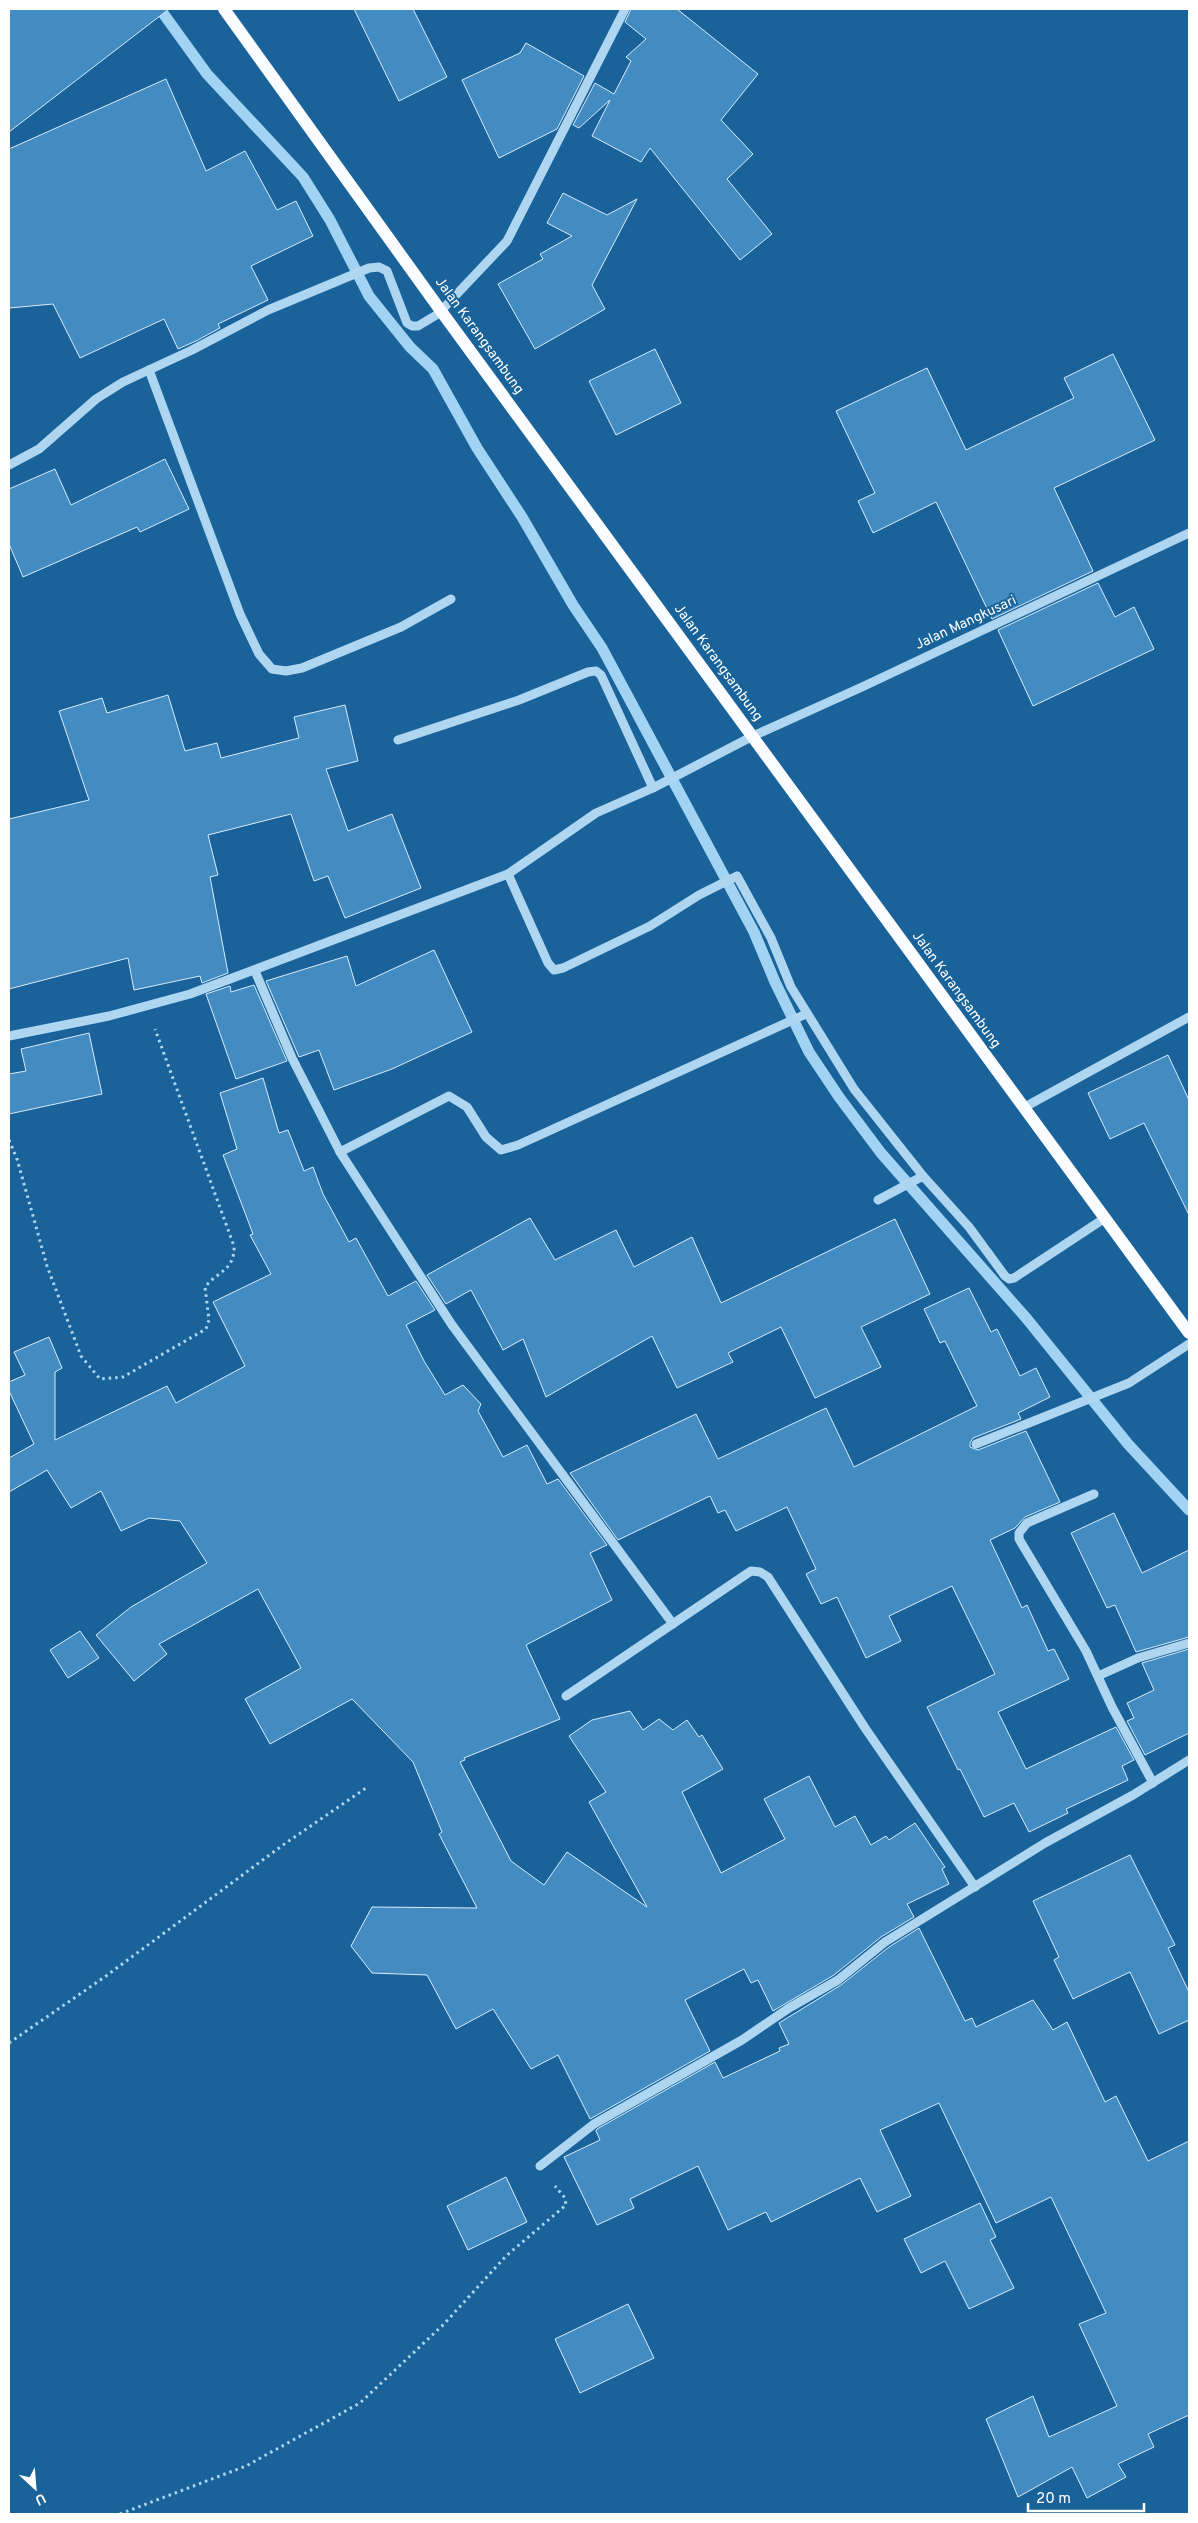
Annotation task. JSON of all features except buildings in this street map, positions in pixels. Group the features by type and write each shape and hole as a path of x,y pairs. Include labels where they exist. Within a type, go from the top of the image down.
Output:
{"main road":[{"name":"Jalan Karangsambung","path":"224,9 441,311 1189,1333"}],"street":[{"path":"9,465 39,449 96,399 268,310 369,268 379,267 388,271 407,323 412,326 418,326 441,311 507,241 625,9"},
{"path":"149,370 240,614 258,654 272,669 286,671 302,668 401,627 451,599"},
{"name":"Jalan Mangkusari","path":"9,1036 109,1016 190,994 508,874 596,813 686,772 753,736 1189,533"},
{"path":"398,740 519,700 588,672 596,671 601,675 653,788"},
{"path":"508,874 548,963 554,970 564,968 650,926 699,895 737,876 771,938 791,987 854,1089 923,1176 969,1227 1009,1279 1104,1218"},
{"path":"255,971 292,1058 340,1152 452,1325 673,1624"},
{"path":"340,1152 450,1096 466,1107 486,1137 501,1150 518,1145 806,1014"},
{"path":"1023,1108 1189,1017"},
{"path":"878,1200 923,1176"},
{"path":"976,1444 1129,1383 1189,1344"},
{"path":"1094,1494 1027,1523 1019,1533 1022,1545 1068,1619 1153,1783"},
{"path":"566,1696 751,1571 760,1572 768,1576 865,1728 975,1887"},
{"path":"1098,1676 1138,1658 1189,1643"},
{"path":"540,2166 594,2124 742,2040 789,2008 838,1980 886,1942 1066,1830 1153,1783 1189,1760"}],"path":[{"path":"9,1140 17,1159 47,1266 81,1356 100,1378 123,1377 206,1329 209,1320 205,1287 230,1265 234,1256 234,1246 146,1006"},
{"path":"9,2043 106,1976 283,1845 366,1788"},
{"path":"120,2514 246,2466 360,2403 444,2324 506,2256 566,2205 565,2198 542,2171 540,2166"}],"waterway":[{"path":"160,9 207,74 303,177 330,220 369,296 410,347 433,369 477,448 522,517 573,605 602,648 754,932 775,982 809,1052 839,1097 881,1153 1027,1319 1128,1444 1189,1510"}]}
